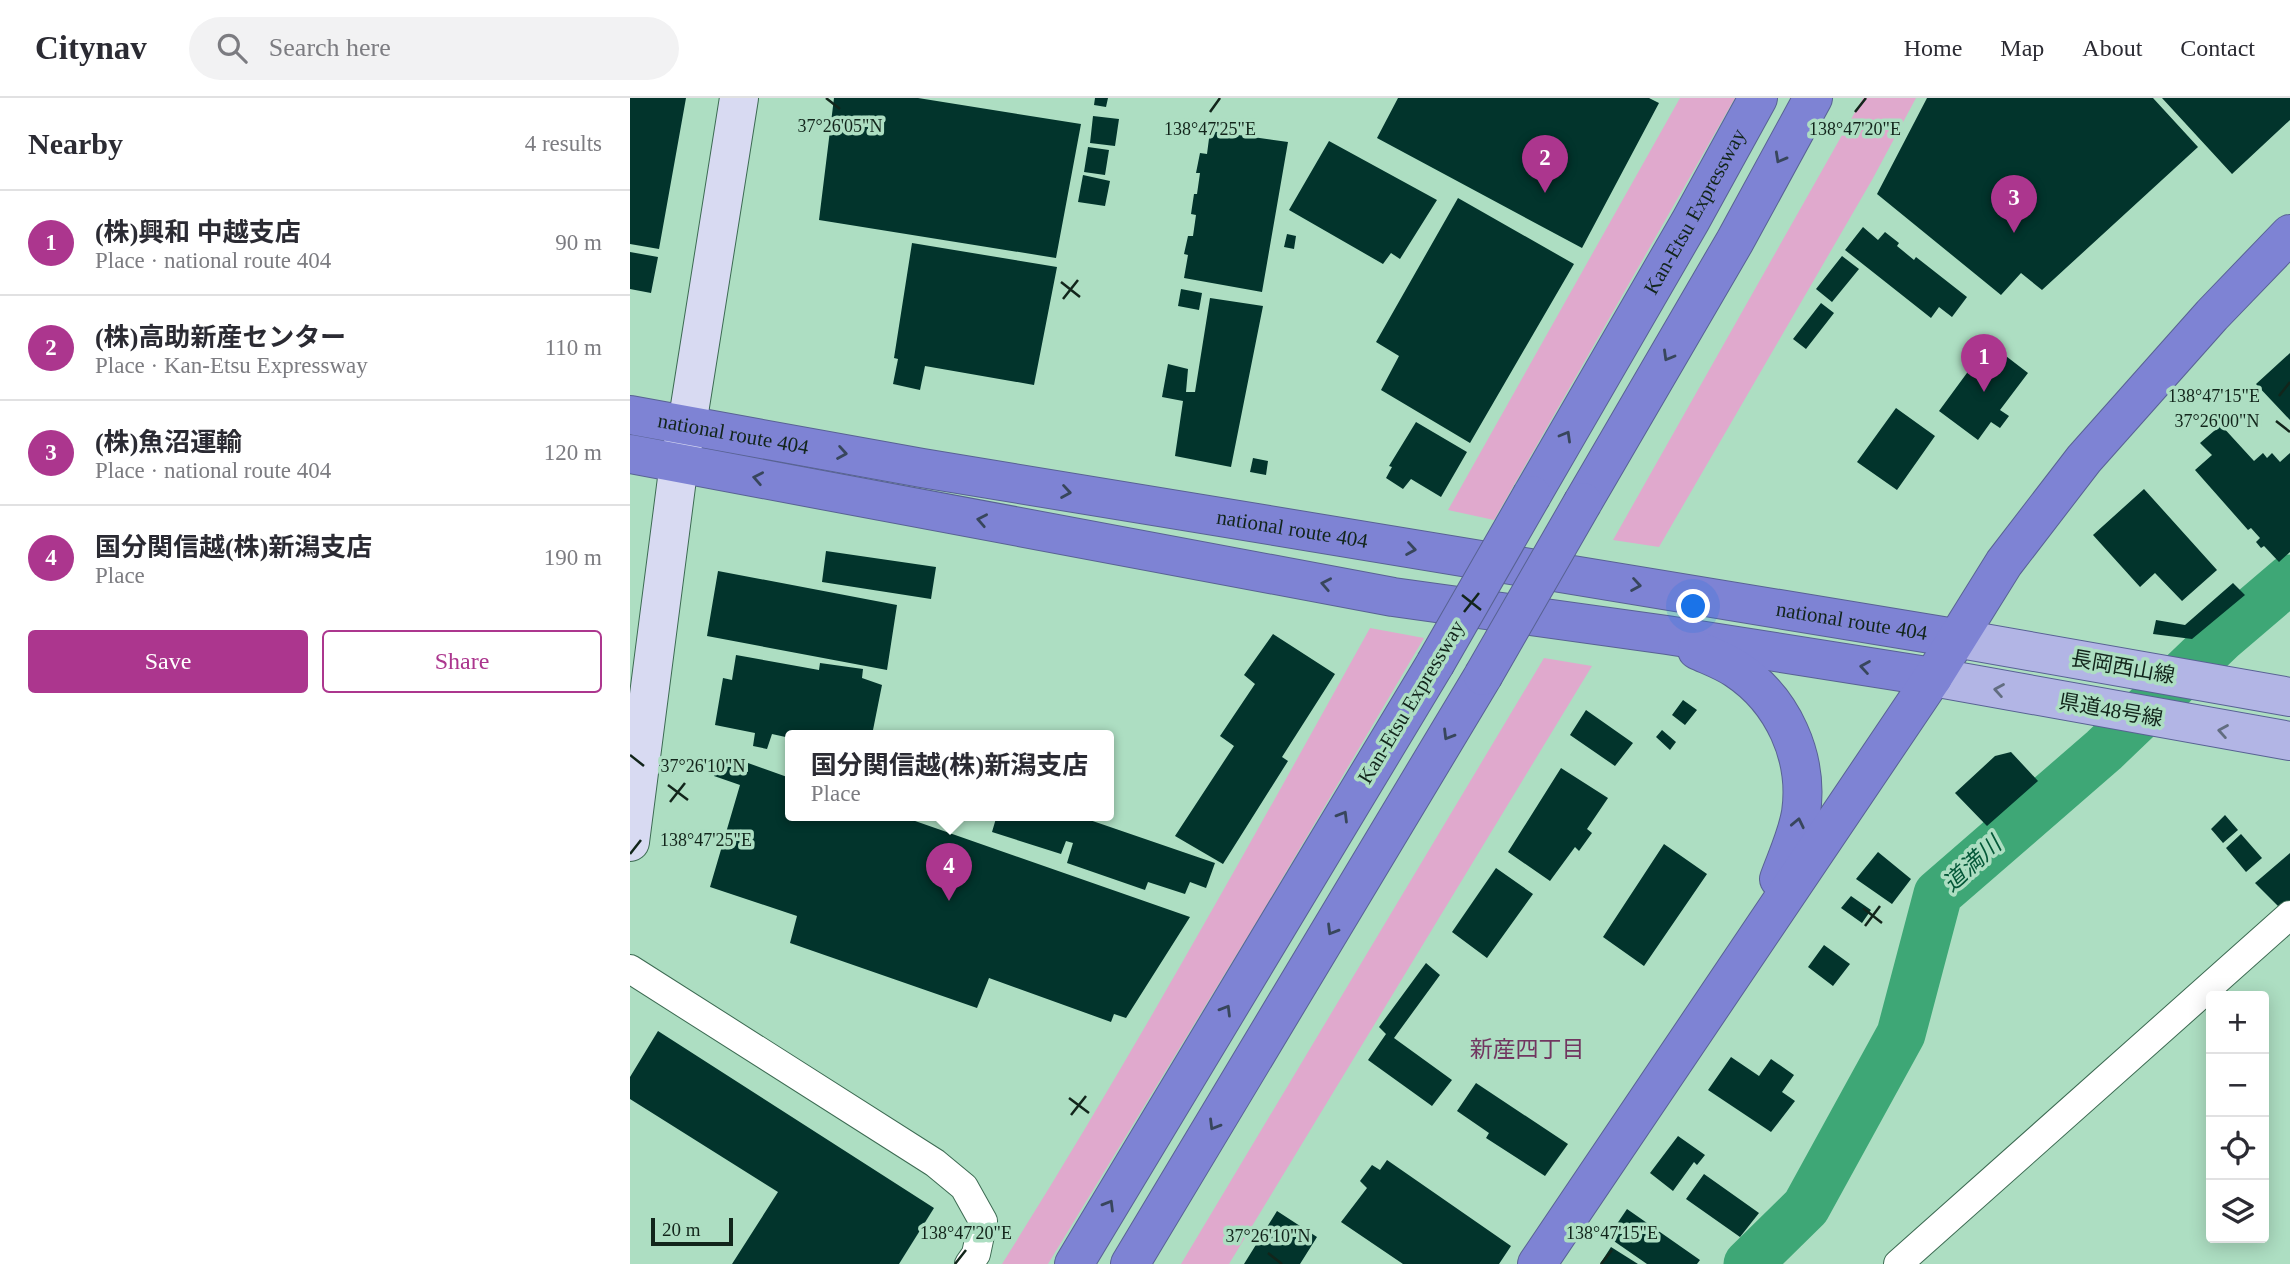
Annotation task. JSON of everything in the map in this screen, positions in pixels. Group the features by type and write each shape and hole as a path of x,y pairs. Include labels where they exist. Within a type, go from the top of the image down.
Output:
{"highway":[{"name":"Kan-Etsu Expressway","path":"1074,1264 1435,664 1691,220 1758,98"},
{"path":"1130,1264 1483,676 1735,241 1813,98"},
{"name":"national route 404","path":"1537,1264 1933,677 2004,563 2084,459 2212,315 2290,234"},
{"name":"national route 404","path":"630,415 935,470 1955,638"},
{"name":"national route 404","path":"630,454 1393,597 1667,635 1933,677"},
{"path":"1667,635 1736,669 1767,696 1782,716 1793,738 1800,765 1801,810 1796,833 1759,934"}],"main road":[{"name":"長岡西山線","path":"1955,638 2290,697"},
{"name":"県道48号線","path":"1933,677 2290,741"}],"street":[{"path":"630,842 679,463 739,98"},
{"path":"1898,1264 2290,915"},
{"path":"630,969 935,1163 964,1187 983,1221 976,1254 970,1264"}],"shaded area":[{"path":"1680,98 1735,98 1494,520 1448,510"},
{"path":"1863,98 1916,98 1872,180 1659,547 1613,540"},
{"path":"1370,628 1424,638 1260,916 1048,1264 1002,1264 1236,869"},
{"path":"1544,658 1592,666 1229,1264 1181,1264"}],"building":[{"path":"630,98 686,98 659,249 630,244"},
{"path":"834,98 918,98 1081,124 1056,258 819,220"},
{"path":"1095,98 1108,98 1106,107 1094,105"},
{"path":"1398,98 1649,98 1659,103 1582,248 1377,138"},
{"path":"1927,98 2153,98 2198,147 2042,290 2021,273 2001,295 1877,194"},
{"path":"2162,98 2290,98 2290,120 2232,174"},
{"path":"1093,116 1119,119 1115,146 1090,143"},
{"path":"1210,131 1288,142 1262,292 1184,278 1188,255 1184,254 1188,236 1193,236 1196,215 1191,214 1200,173 1196,173 1200,153 1207,154"},
{"path":"1329,141 1437,200 1400,259 1391,253 1383,264 1289,210"},
{"path":"1088,147 1109,150 1105,175 1084,172"},
{"path":"1083,175 1110,181 1105,206 1078,202"},
{"path":"1458,198 1574,264 1470,443 1381,390 1399,356 1376,342"},
{"path":"1863,227 1878,240 1885,232 1914,260 1916,257 1967,297 1952,317 1939,307 1931,318 1845,250"},
{"path":"1287,234 1296,236 1294,249 1284,247"},
{"path":"912,243 1057,267 1034,385 925,366 920,390 893,384 898,359 894,358"},
{"path":"630,252 658,257 651,293 630,289"},
{"path":"1842,256 1859,269 1832,302 1816,289"},
{"path":"1181,289 1202,293 1199,310 1178,306"},
{"path":"1210,298 1263,306 1231,467 1175,456 1183,401 1162,397 1168,364 1188,369 1186,392 1195,392"},
{"path":"1821,303 1834,313 1806,349 1793,339"},
{"path":"1989,343 2028,373 2000,410 2009,416 2000,428 1991,422 1978,440 1939,411"},
{"path":"2290,353 2290,420 2256,384"},
{"path":"1896,408 1935,436 1897,490 1857,462"},
{"path":"1416,422 1467,452 1441,497 1411,479 1403,489 1386,478 1392,467 1389,466"},
{"path":"2221,425 2254,461 2263,453 2267,458 2272,453 2280,462 2290,453 2290,552 2279,562 2264,546 2261,548 2256,542 2260,538 2251,528 2248,530 2195,470 2212,455 2200,443"},
{"path":"1253,458 1268,461 1266,475 1250,472"},
{"path":"2144,489 2217,570 2182,601 2155,573 2140,587 2093,535"},
{"path":"826,551 936,567 931,599 822,582"},
{"path":"718,571 897,605 887,670 707,636"},
{"path":"2233,583 2245,595 2192,639 2153,634 2156,620 2185,625"},
{"path":"1273,634 1335,674 1282,757 1288,761 1223,864 1175,836 1234,746 1220,736 1255,684 1244,675"},
{"path":"736,655 819,670 820,663 863,669 862,678 882,685 873,730 785,730 785,737 772,734 767,749 753,746 755,733 715,725 723,678 732,680"},
{"path":"1683,700 1697,710 1685,725 1672,715"},
{"path":"1586,710 1633,743 1615,766 1570,735"},
{"path":"1662,730 1676,742 1670,750 1656,737"},
{"path":"2011,752 2038,781 1987,826 1955,793 1995,756"},
{"path":"718,762 748,772 748,763 785,776 785,821 915,821 1190,917 1126,1018 1114,1014 1111,1022 989,978 977,1008 790,943 797,916 710,887 740,785 714,776"},
{"path":"1561,768 1608,798 1587,829 1592,833 1579,851 1575,847 1550,881 1508,852"},
{"path":"2225,815 2238,830 2223,843 2211,829"},
{"path":"995,821 1093,821 1215,863 1206,888 1190,882 1185,894 1148,882 1145,890 1067,863 1073,843 1066,841 1061,854 992,832"},
{"path":"2241,834 2262,858 2246,872 2226,848"},
{"path":"1664,844 1707,874 1644,966 1603,937"},
{"path":"1878,852 1911,879 1892,904 1856,879"},
{"path":"2290,853 2290,903 2282,910 2255,883"},
{"path":"1496,868 1533,894 1487,958 1452,932"},
{"path":"1851,896 1871,910 1862,923 1841,908"},
{"path":"1824,945 1850,964 1833,986 1808,967"},
{"path":"1426,963 1440,975 1394,1038 1452,1080 1432,1106 1368,1060 1386,1034 1379,1027"},
{"path":"658,1031 934,1208 899,1264 732,1264 778,1192 630,1099 630,1077"},
{"path":"1731,1057 1759,1076 1771,1059 1794,1075 1782,1092 1795,1101 1771,1132 1708,1090"},
{"path":"1476,1083 1568,1144 1545,1176 1486,1138 1489,1133 1457,1111"},
{"path":"1678,1136 1705,1155 1697,1165 1694,1162 1673,1191 1650,1173"},
{"path":"1387,1160 1511,1246 1499,1264 1403,1264 1341,1222 1367,1188 1360,1181 1372,1165 1380,1170"},
{"path":"1704,1174 1759,1213 1740,1237 1686,1199"},
{"path":"1627,1209 1700,1260 1697,1264 1647,1264 1608,1237"},
{"path":"1277,1211 1317,1237 1300,1264 1244,1264"},
{"path":"1611,1247 1638,1264 1600,1264"}],"waterway":[{"name":"道満川","path":"1748,1264 1806,1207 1901,1034 1938,894 2104,750 2222,637 2290,579"}],"place":[{"name":"(株)高助新産センター","path":"1545,193"},
{"name":"(株)魚沼運輸","path":"2014,233"},
{"name":"(株)興和 中越支店","path":"1984,392"},
{"name":"国分関信越(株)新潟支店","path":"949,901"}],"district":[{"name":"新産四丁目","path":"1527,1049"}]}
